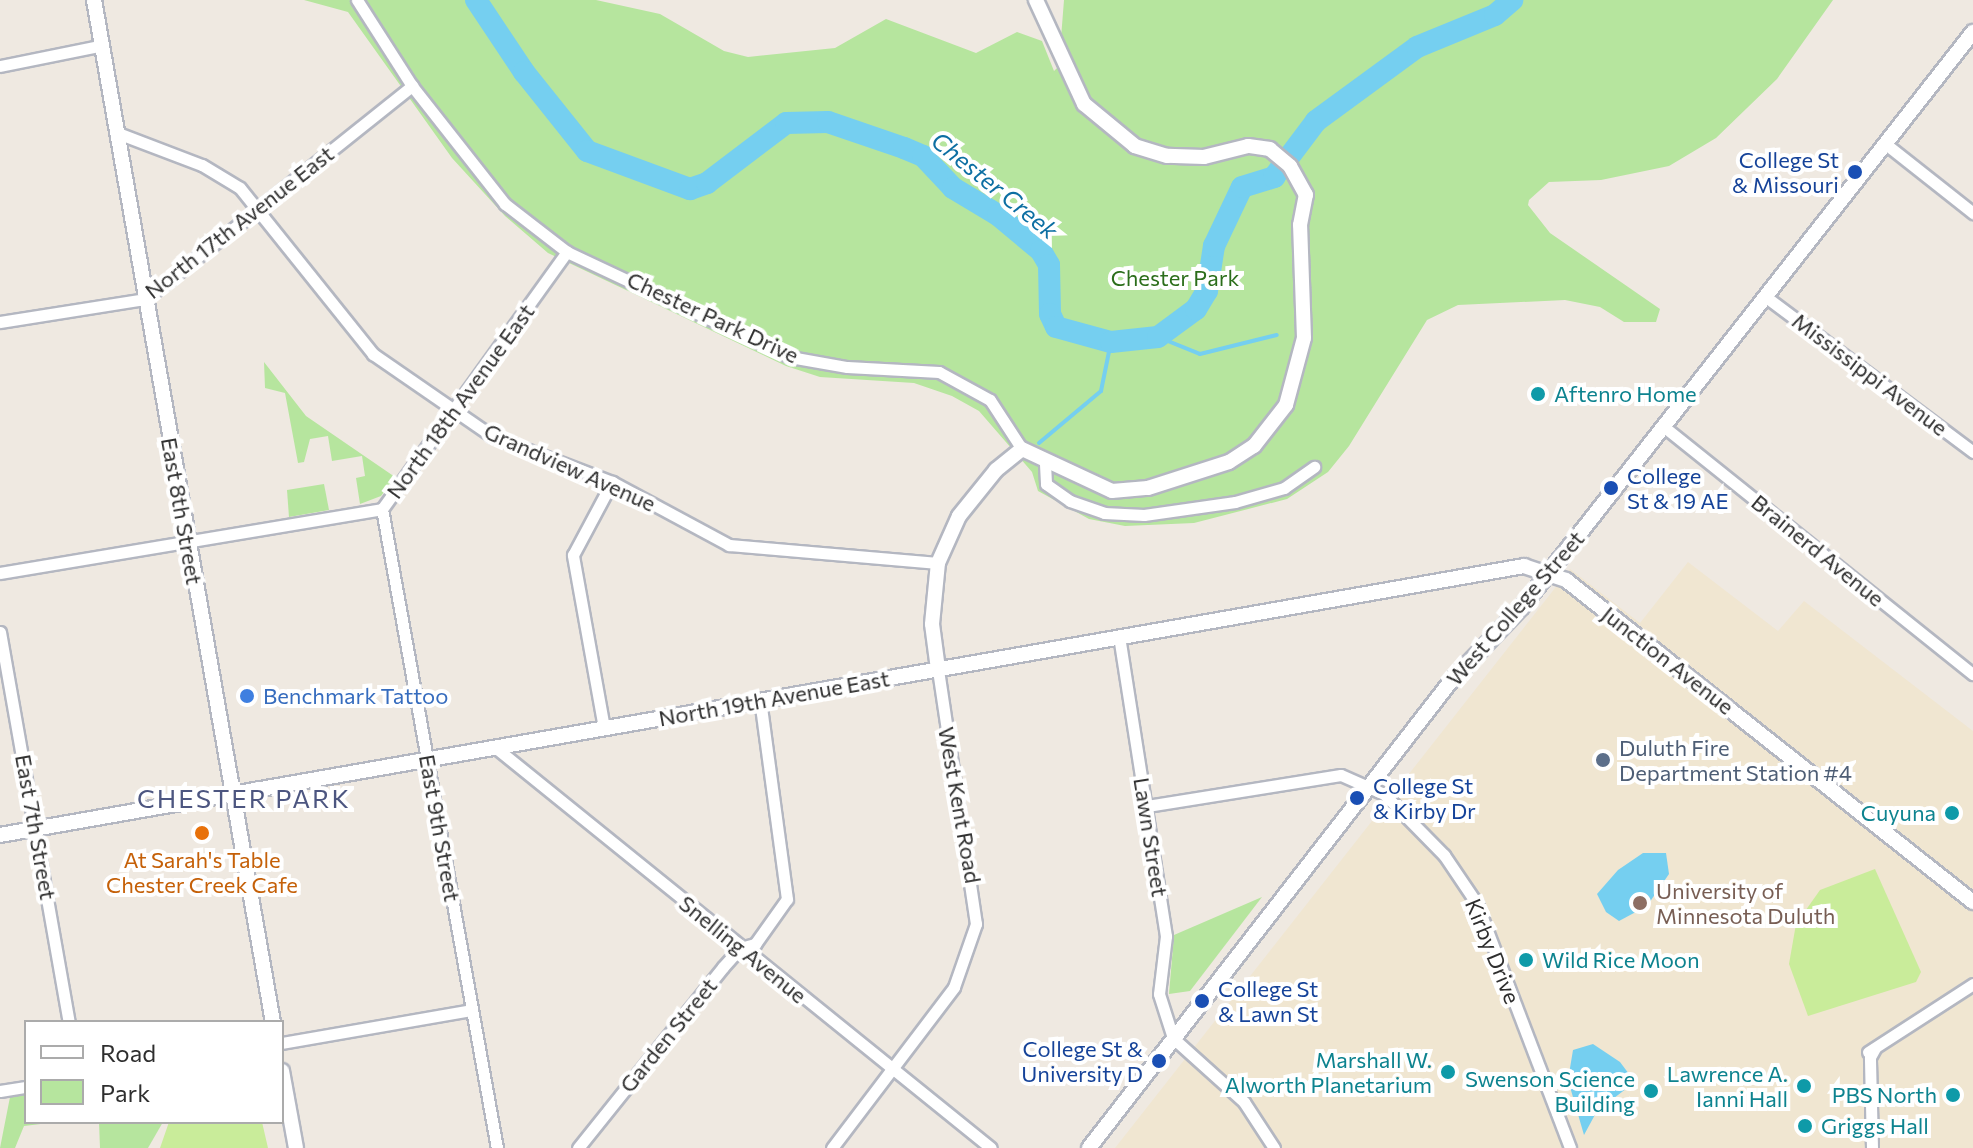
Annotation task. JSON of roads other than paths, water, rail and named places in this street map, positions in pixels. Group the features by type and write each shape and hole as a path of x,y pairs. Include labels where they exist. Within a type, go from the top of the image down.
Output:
{"street":[{"name":"East 8th Street","path":"94,0 99,46 273,1020"},
{"name":"Chester Park Drive","path":"357,0 412,86 505,204 567,252 790,357 847,367 939,372 990,400 1022,449 1045,464 1112,491 1148,488 1229,462 1254,446 1286,405 1304,338 1300,225 1304,189 1276,153 1248,146 1204,157 1167,156 1135,146 1084,104 1036,0"},
{"name":"West College Street","path":"1089,1148 1451,681 1548,573 1973,32"},
{"path":"0,66 99,46"},
{"name":"North 17th Avenue East","path":"0,322 145,299 412,86"},
{"name":"Grandview Avenue","path":"115,132 224,176 257,209 373,354 492,436 612,482 729,545 938,563"},
{"path":"1887,145 1973,213"},
{"name":"North 18th Avenue East","path":"0,573 188,545 382,509 567,252"},
{"name":"Mississippi Avenue","path":"1766,297 1973,452"},
{"name":"Brainerd Avenue","path":"1663,426 1973,674"},
{"name":"West Kent Road","path":"832,1148 954,987 976,924 932,624 938,563 971,498 1022,449"},
{"path":"1045,464 1046,484 1070,501 1104,513 1144,515 1235,502 1284,488 1314,467"},
{"path":"604,728 573,555 612,482"},
{"name":"East 9th Street","path":"382,509 497,1148"},
{"name":"North 19th Avenue East","path":"0,835 1524,566 1548,573"},
{"name":"Junction Avenue","path":"1548,573 1566,580 1973,902"},
{"name":"East 7th Street","path":"0,632 69,1020"},
{"name":"Lawn Street","path":"1119,636 1166,936 1159,994 1173,1038"},
{"name":"Garden Street","path":"578,1148 740,948 755,944 787,899 760,700"},
{"name":"Snelling Avenue","path":"496,748 991,1148"},
{"path":"1147,806 1341,775 1370,785"},
{"name":"Kirby Drive","path":"1370,785 1415,823 1462,877 1477,904 1570,1148"},
{"path":"1872,1148 1872,1050 1973,984"},
{"path":"284,1043 471,1010"},
{"path":"1173,1038 1244,1102 1274,1148"},
{"path":"284,1082 296,1148"},
{"path":"0,1091 24,1087"}],"water":[{"path":"1643,853 1666,853 1669,874 1647,906 1619,921 1606,912 1597,894 1618,870"},
{"path":"1593,1044 1620,1062 1635,1082 1597,1111 1584,1135 1568,1080 1573,1050"}],"waterway":[{"name":"Chester Creek","path":"476,0 524,72 587,151 690,189 707,183 786,123 828,122 904,148 923,156 953,188 998,215 1041,251 1049,265 1050,314 1056,327 1111,342 1158,337 1196,309 1207,291 1214,246 1242,187 1274,177 1316,121 1417,47 1495,15 1512,0"},
{"path":"1158,337 1200,354 1277,335"},
{"path":"1039,443 1101,391 1111,342"}],"place":[{"name":"College St & Missouri","path":"1855,172"},
{"name":"Aftenro Home","path":"1538,394"},
{"name":"College St & 19 AE","path":"1611,488"},
{"name":"Benchmark Tattoo","path":"247,696"},
{"name":"Duluth Fire Department Station #4","path":"1603,760"},
{"name":"College St & Kirby Dr","path":"1357,798"},
{"name":"Cuyuna","path":"1952,813"},
{"name":"At Sarah's Table Chester Creek Cafe","path":"202,833"},
{"name":"University of Minnesota Duluth","path":"1640,903"},
{"name":"Wild Rice Moon","path":"1526,960"},
{"name":"College St & Lawn St","path":"1202,1001"},
{"name":"College St & University D","path":"1159,1061"},
{"name":"Marshall W. Alworth Planetarium","path":"1448,1072"},
{"name":"Lawrence A. Ianni Hall","path":"1804,1086"},
{"name":"Swenson Science Building","path":"1651,1091"},
{"name":"PBS North","path":"1953,1095"},
{"name":"Griggs Hall","path":"1805,1126"}],"district":[{"name":"CHESTER PARK","path":"244,798"}],"park label":[{"name":"Chester Park","path":"1175,278"}]}
